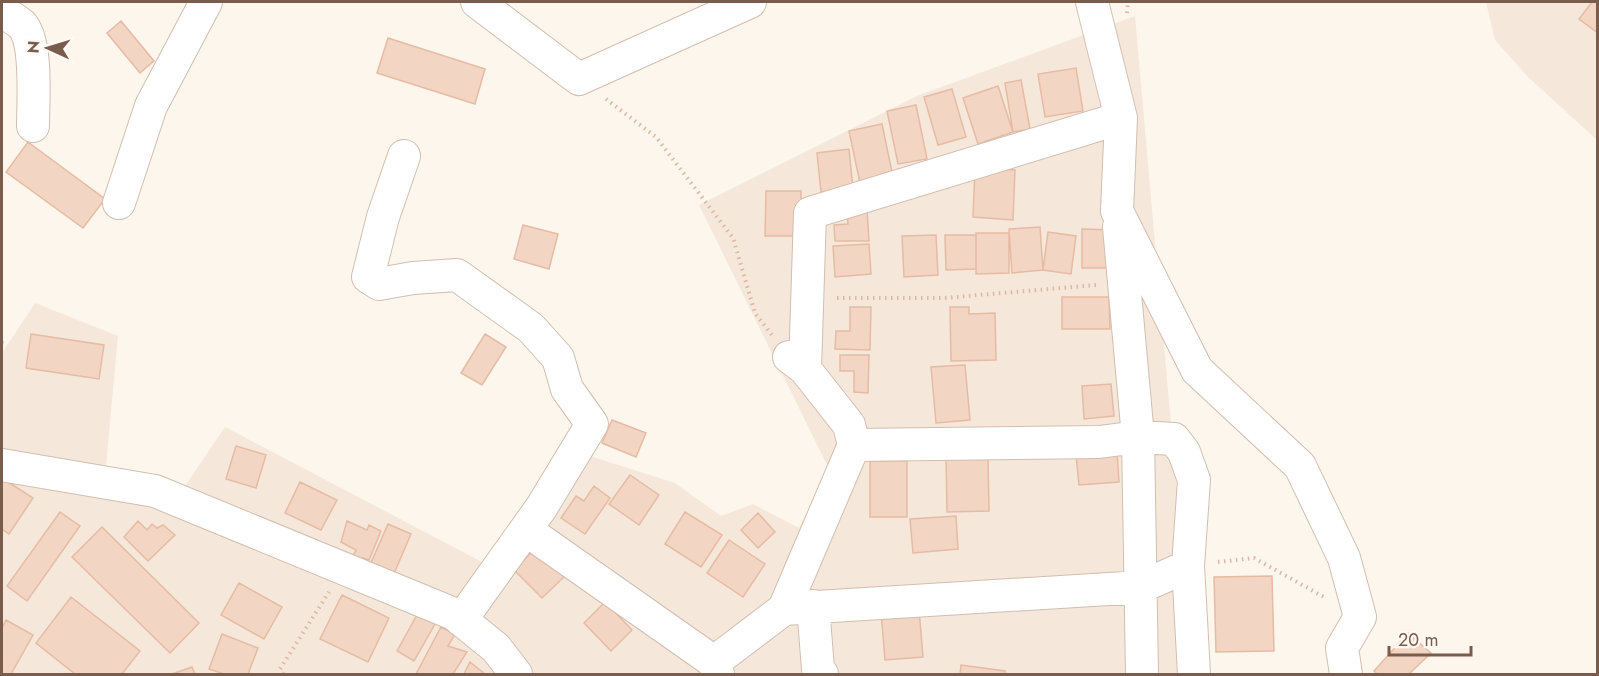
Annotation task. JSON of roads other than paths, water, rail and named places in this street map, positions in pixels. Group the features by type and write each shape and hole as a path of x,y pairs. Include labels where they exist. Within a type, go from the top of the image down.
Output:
{"street":[{"path":"119,203 151,106 206,2"},
{"path":"477,2 579,79 750,2"},
{"path":"1092,2 1120,118 1117,211 1138,437 1142,675"},
{"path":"14,10 27,34 33,69 33,126"},
{"path":"822,675 798,608 854,446 849,425 796,362 809,298 810,213 1120,118"},
{"path":"404,156 383,217 368,277 379,284 413,278 457,275 531,328 558,358 567,389 592,424 579,449 526,530 461,620"},
{"path":"1117,211 1197,370 1300,466 1344,558 1360,617 1342,648 1346,675"},
{"path":"854,446 1099,442 1138,437 1174,439 1187,461 1194,480 1188,566 1194,675"},
{"path":"2,465 155,491 454,614 496,648 516,675"},
{"path":"526,530 716,668 798,608 1141,587 1188,566"}]}
